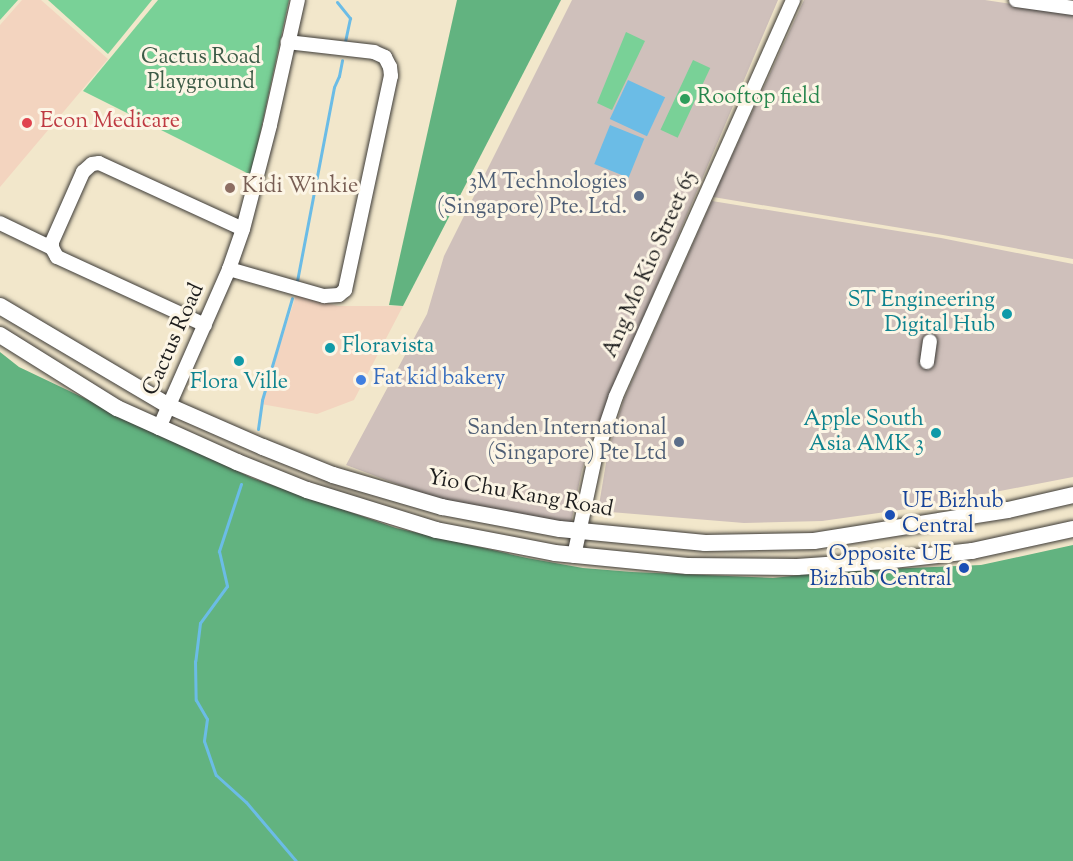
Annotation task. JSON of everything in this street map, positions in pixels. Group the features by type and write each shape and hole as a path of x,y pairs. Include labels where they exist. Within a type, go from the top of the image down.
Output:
{"main road":[{"name":"Yio Chu Kang Road","path":"0,306 169,406 333,475 442,507 579,531 705,543 814,541 1008,510 1073,495"},
{"name":"Yio Chu Kang Road","path":"0,336 117,408 247,466 348,504 436,530 574,556 687,566 797,567 884,561 972,550 1073,529"}],"street":[{"path":"288,42 298,0"},
{"name":"Ang Mo Kio Street 65","path":"574,556 595,458 616,396 793,0"},
{"path":"1016,0 1073,8"},
{"name":"Cactus Road","path":"159,428 229,269 243,229 270,125 288,42 374,52 385,57 391,76 345,290 339,295 324,296 229,269"},
{"path":"52,248 83,172 92,164 99,163 243,229"},
{"path":"0,223 52,248 57,257 205,325"},
{"path":"927,362 930,341"}],"shaded area":[{"name":"Econ Medicare","path":"22,0 41,0 108,59 0,187 0,25"},
{"path":"572,0 778,0 594,434 582,470 570,528 461,508 346,465 427,314 444,256"},
{"path":"804,0 985,0 1073,13 1073,259 713,197"},
{"path":"712,201 941,238 1073,264 1073,477 907,509 822,521 744,523 598,511 608,451 624,399"},
{"path":"296,295 338,306 403,306 354,400 317,414 261,404"}],"green space":[{"path":"0,0 18,0 0,20"},
{"path":"48,0 152,0 108,54"},
{"name":"Cactus Road Playground","path":"158,0 289,0 251,175 83,91"},
{"path":"457,0 561,0 403,306 389,305"},
{"path":"626,32 645,41 612,110 597,103"},
{"name":"Rooftop field","path":"693,60 710,68 678,138 660,130"},
{"path":"0,352 19,367 252,478 396,528 527,558 583,568 632,572 773,578 838,571 981,565 1073,545 1073,861 0,861"}],"water":[{"name":"Rooftop field","path":"628,80 665,97 647,136 610,119"},
{"name":"Rooftop field","path":"610,125 644,139 629,178 594,164"}],"waterway":[{"path":"337,2 350,18 345,42"},
{"path":"297,281 334,87 342,60"},
{"path":"258,429 262,400 292,298"},
{"path":"241,484 219,551 227,586 200,623 195,661 196,700 207,719 204,741 216,775 246,802 296,861"}],"place":[{"name":"Rooftop field","path":"685,99"},
{"name":"Econ Medicare","path":"27,123"},
{"name":"Kidi Winkie","path":"230,188"},
{"name":"3M Technologies (Singapore) Pte. Ltd.","path":"639,196"},
{"name":"ST Engineering Digital Hub","path":"1007,314"},
{"name":"Floravista","path":"330,348"},
{"name":"Flora Ville","path":"239,361"},
{"name":"Fat kid bakery","path":"361,380"},
{"name":"Apple South Asia AMK 3","path":"936,433"},
{"name":"Sanden International (Singapore) Pte Ltd","path":"679,442"},
{"name":"UE Bizhub Central","path":"890,515"},
{"name":"Opposite UE Bizhub Central","path":"964,568"}]}
